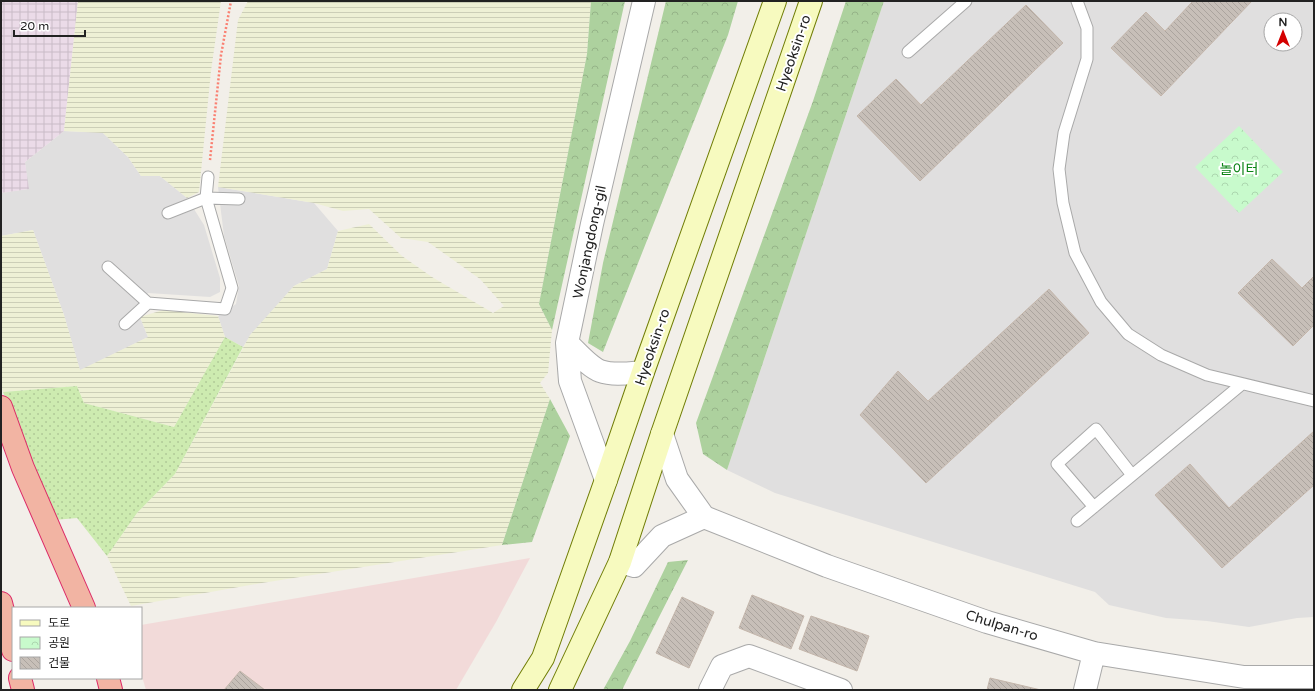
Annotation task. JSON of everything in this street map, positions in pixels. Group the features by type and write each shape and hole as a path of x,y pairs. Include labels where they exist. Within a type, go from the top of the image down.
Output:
{"highway":[{"path":"1,407 23,468 84,607"},
{"path":"1,603 12,646"},
{"path":"20,679 23,690"},
{"path":"108,679 111,690"}],"main road":[{"name":"Hyeoksin-ro","path":"523,690 543,658 774,1"},
{"name":"Hyeoksin-ro","path":"560,690 620,562 662,434 811,1"}],"street":[{"name":"Wonjangdong-gil","path":"606,480 570,381 567,343 592,224 644,1"},
{"path":"567,343 589,364 599,371 618,374 643,372"},
{"path":"620,562 634,566 662,536 704,517 677,479 662,434"},
{"name":"Chulpan-ro","path":"704,517 827,566 987,622 1094,653 1244,677 1314,677"},
{"path":"1085,690 1094,653"},
{"path":"710,690 722,666 749,656 841,690"}],"lane":[{"path":"908,52 966,1"},
{"path":"1077,1 1087,28 1087,59 1064,133 1059,169 1063,203 1075,253 1101,302 1128,334 1161,355 1207,375 1314,401"},
{"path":"108,267 148,303 226,309 232,288 206,198 208,177"},
{"path":"168,213 206,198 239,199"},
{"path":"125,324 148,303"},
{"path":"1077,521 1242,384"},
{"path":"1094,507 1057,464 1096,429 1132,475"}],"path":[{"path":"208,177 221,56 231,1"}],"shaded area":[{"path":"1,1 78,1 64,131 25,162 29,189 1,193"},
{"path":"884,1 1314,1 1314,617 1297,618 1249,627 1207,621 1166,618 1109,605 1095,592 775,493 727,470"},
{"path":"64,131 103,133 128,157 141,176 160,176 187,198 204,225 220,278 220,292 210,297 148,293 140,317 148,337 80,371 64,315 33,230 1,236 1,193 28,189 25,162"},
{"path":"218,187 314,203 338,231 327,269 294,286 251,335 243,347 225,337 218,316 236,304 239,286 224,236"},
{"path":"530,558 496,622 456,690 146,690 142,676 142,625"}],"green space":[{"path":"78,1 221,1 211,71 199,192 187,198 160,176 141,176 128,157 103,133 64,131"},
{"path":"248,1 591,1 587,54 539,304 552,330 548,373 540,383 550,399 502,545 262,583 131,606 107,556 137,513 175,474 250,335 294,286 327,269 338,231 369,224 402,256 432,277 493,313 504,306 480,279 428,242 401,238 369,209 343,211 314,203 218,187 238,20"},
{"path":"591,1 625,1 552,330 539,304 587,54"},
{"path":"666,1 738,1 728,35 603,352 588,343 603,263"},
{"path":"846,1 884,1 727,470 703,454 696,423 813,101"},
{"name":"놀이터","path":"1239,126 1283,172 1239,213 1195,167"},
{"path":"33,230 64,315 80,370 148,337 140,317 163,310 218,316 225,337 174,427 84,403 77,386 3,392 1,387 1,236"},
{"path":"225,337 243,347 175,474 137,513 107,556 77,518 54,520 35,467 3,392 77,386 84,403 174,427"},
{"path":"550,399 570,436 532,542 502,545"},
{"path":"688,560 622,690 603,690 630,641 668,562"}],"building":[{"path":"1193,1 1252,1 1161,96 1111,48 1146,12 1165,31"},
{"path":"1026,5 1063,43 920,181 857,116 896,79 921,105"},
{"path":"1272,259 1302,288 1314,276 1314,325 1293,346 1238,293"},
{"path":"1049,289 1089,333 926,483 860,415 898,371 928,401"},
{"path":"1314,431 1314,485 1222,568 1155,495 1190,464 1229,508"},
{"path":"752,595 804,616 791,649 739,628"},
{"path":"682,597 714,612 689,668 656,653"},
{"path":"811,616 869,636 857,671 799,649"},
{"path":"240,671 265,690 224,690"},
{"path":"990,678 1041,690 987,690"}]}
